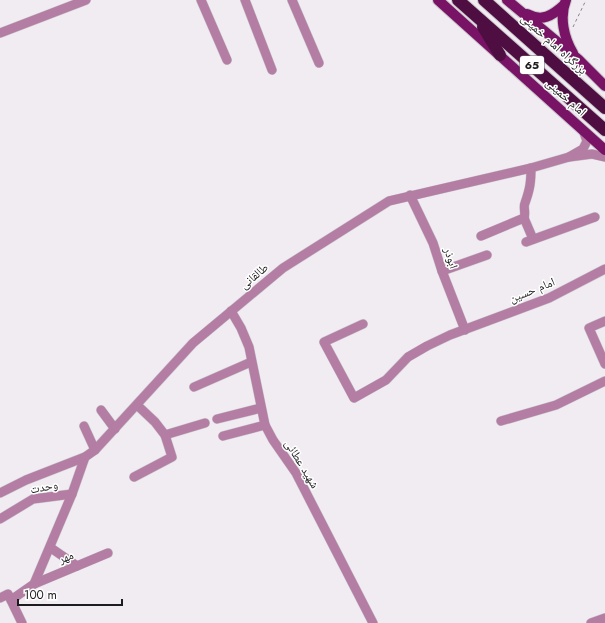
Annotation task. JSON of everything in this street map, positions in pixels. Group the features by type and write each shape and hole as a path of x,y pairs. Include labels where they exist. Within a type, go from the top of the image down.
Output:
{"highway":[{"name":"65","path":"458,0 605,130"},
{"name":"بزرگراه امام خمینی","path":"484,0 605,108"},
{"path":"476,16 500,54"}],"main road":[{"name":"امام خمینی","path":"438,0 500,54 605,150"},
{"path":"508,0 578,60 605,86"},
{"path":"519,10 532,17 541,18 552,16 565,3"},
{"path":"565,3 563,27 567,42 578,60"}],"street":[{"path":"0,33 86,0"},
{"path":"201,0 227,60"},
{"path":"245,0 272,70"},
{"path":"292,0 318,63"},
{"path":"570,157 583,148 587,141 583,130"},
{"name":"طالقانی","path":"0,493 26,480 85,457 95,450 193,343 283,268 389,201 531,168 570,157 592,154 605,157"},
{"path":"531,168 531,188 524,204 526,213 524,218 530,241 595,217"},
{"name":"ابوذر","path":"410,196 433,243 442,271 465,330"},
{"path":"481,236 524,218"},
{"path":"442,271 487,255"},
{"name":"امام حسین","path":"363,324 324,342 354,398 386,380 408,357 450,335 549,298 605,269"},
{"name":"شهید عطائی","path":"232,311 244,334 265,425 273,440 296,473 373,623"},
{"path":"605,321 589,328 605,364"},
{"path":"194,387 251,362"},
{"path":"501,421 556,405 605,381"},
{"path":"134,477 172,457 165,435 155,422 137,405"},
{"path":"217,419 261,408"},
{"path":"101,410 115,429"},
{"path":"165,435 205,423"},
{"path":"223,436 265,425"},
{"path":"84,426 95,450"},
{"path":"34,584 51,548 85,457"},
{"name":"وحدت","path":"0,519 33,499 72,494"},
{"path":"51,548 77,566"},
{"name":"مهر","path":"11,600 34,584 108,554"},
{"path":"0,598 8,594 22,623"},
{"path":"591,623 605,618"}],"path":[{"path":"572,28 586,0"}]}
